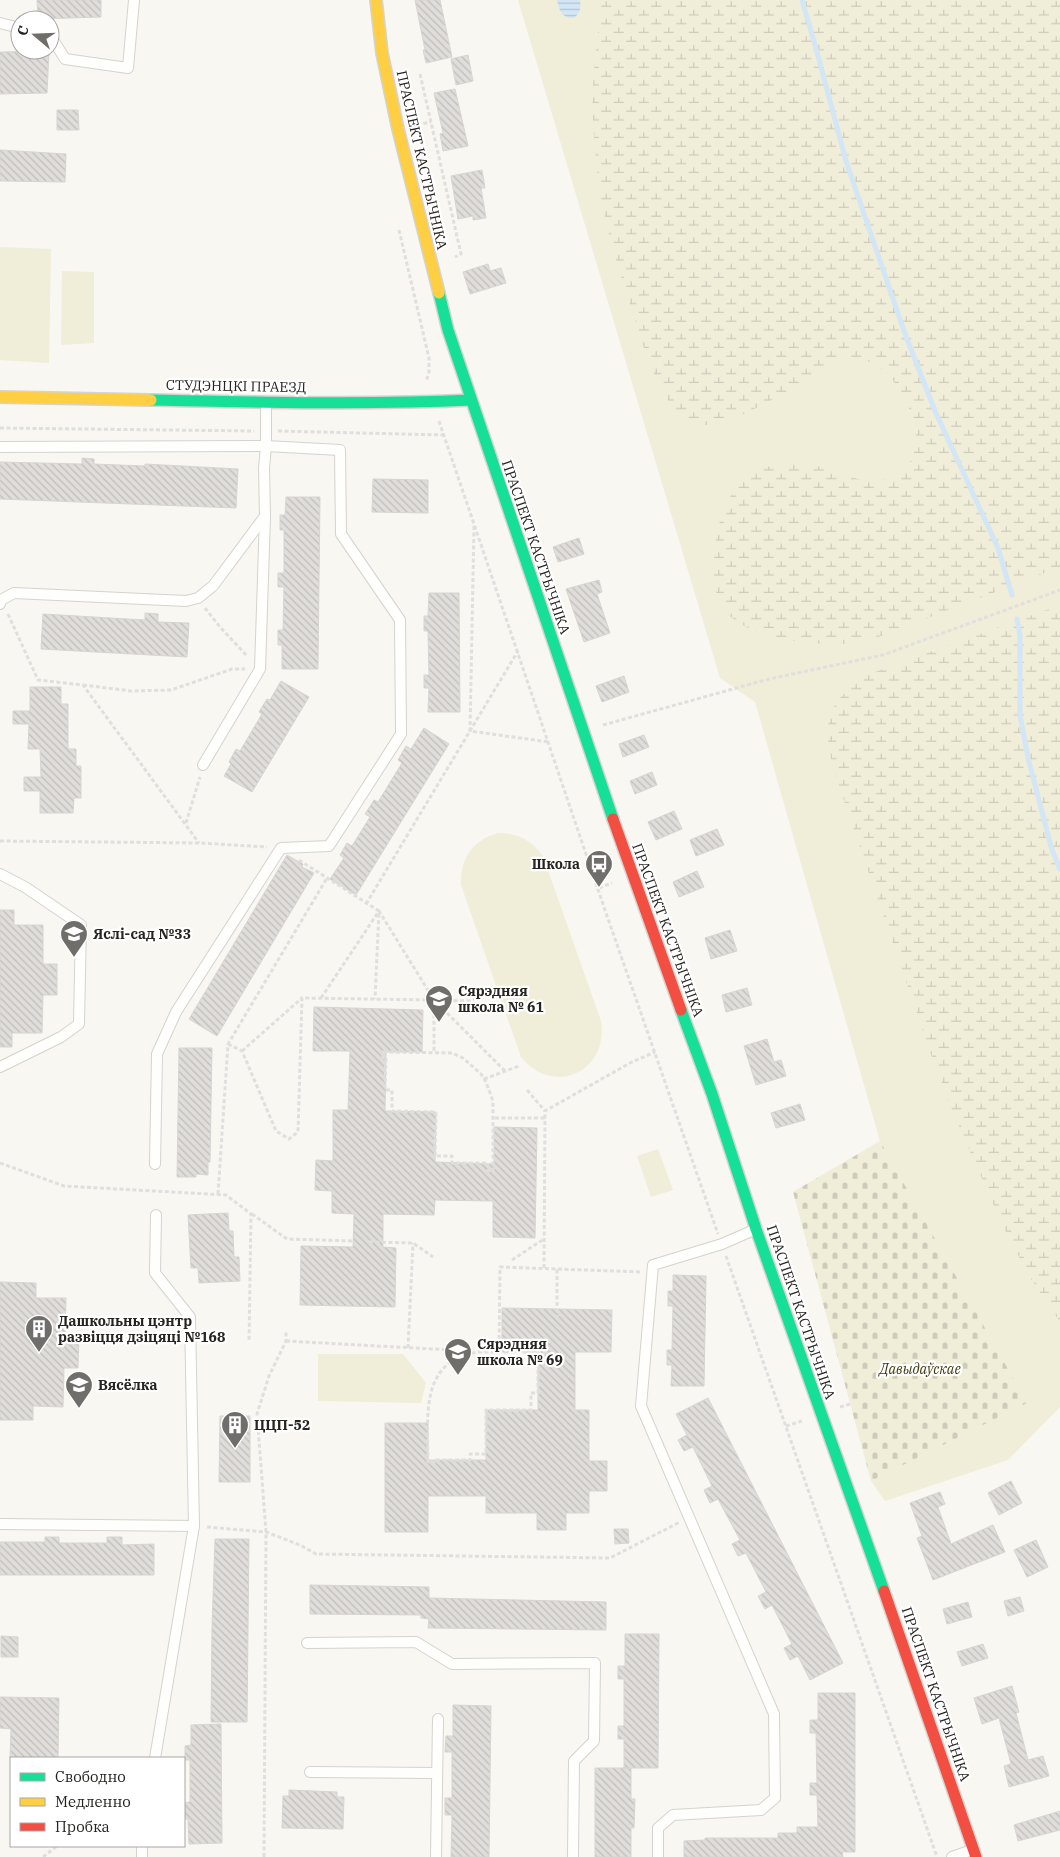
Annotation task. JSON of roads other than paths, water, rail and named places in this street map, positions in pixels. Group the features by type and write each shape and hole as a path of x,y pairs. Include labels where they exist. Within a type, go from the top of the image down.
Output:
{"main road":[{"name":"ПРАСПЕКТ КАСТРЫЧНІКА","path":"376,0 382,53 398,129 448,330 632,875 712,1094 756,1229 975,1853"},
{"name":"СТУДЭНЦКІ ПРАЕЗД","path":"0,397 266,402 432,402 471,400"}],"lane":[{"path":"60,51 65,59 128,68 134,0"},
{"path":"203,765 260,669 266,516 264,468 266,402"},
{"path":"0,447 266,446 340,450 341,534 400,620 401,734 329,846 281,848 176,1012 157,1054 155,1164"},
{"path":"1,602 14,593 186,601 198,598 213,586 266,516"},
{"path":"0,874 24,887 81,925 79,1024 61,1037 0,1068"},
{"path":"155,1757 194,1526 190,1317 155,1272 156,1215"},
{"path":"658,1857 658,1828 674,1815 761,1810 775,1798 774,1714 641,1406 653,1265 722,1244 756,1229"},
{"path":"0,1524 194,1526"},
{"path":"307,1642 416,1642 452,1664 595,1663 594,1740 574,1762 573,1857"},
{"path":"436,1857 438,1719"},
{"path":"310,1772 437,1773"},
{"path":"952,1857 975,1853"}],"water":[{"path":"557,0 580,0 578,14 574,18 564,15 560,10"}],"waterway":[{"path":"802,0 846,161 904,331 935,411 998,548 1012,595"},
{"path":"1017,619 1020,635 1020,715 1028,758 1052,850 1060,869"}],"place":[{"name":"Школа","path":"599,888"},
{"name":"Яслі-сад №33","path":"74,958"},
{"name":"Сярэдняя школа № 61","path":"439,1023"},
{"name":"Дашкольны цэнтр развіцця дзіцяці №168","path":"39,1353"},
{"name":"Сярэдняя школа № 69","path":"458,1376"},
{"name":"Вясёлка","path":"79,1409"},
{"name":"ЦЦП-52","path":"235,1449"}],"park label":[{"name":"Давыдаўскае","path":"920,1369"}]}
